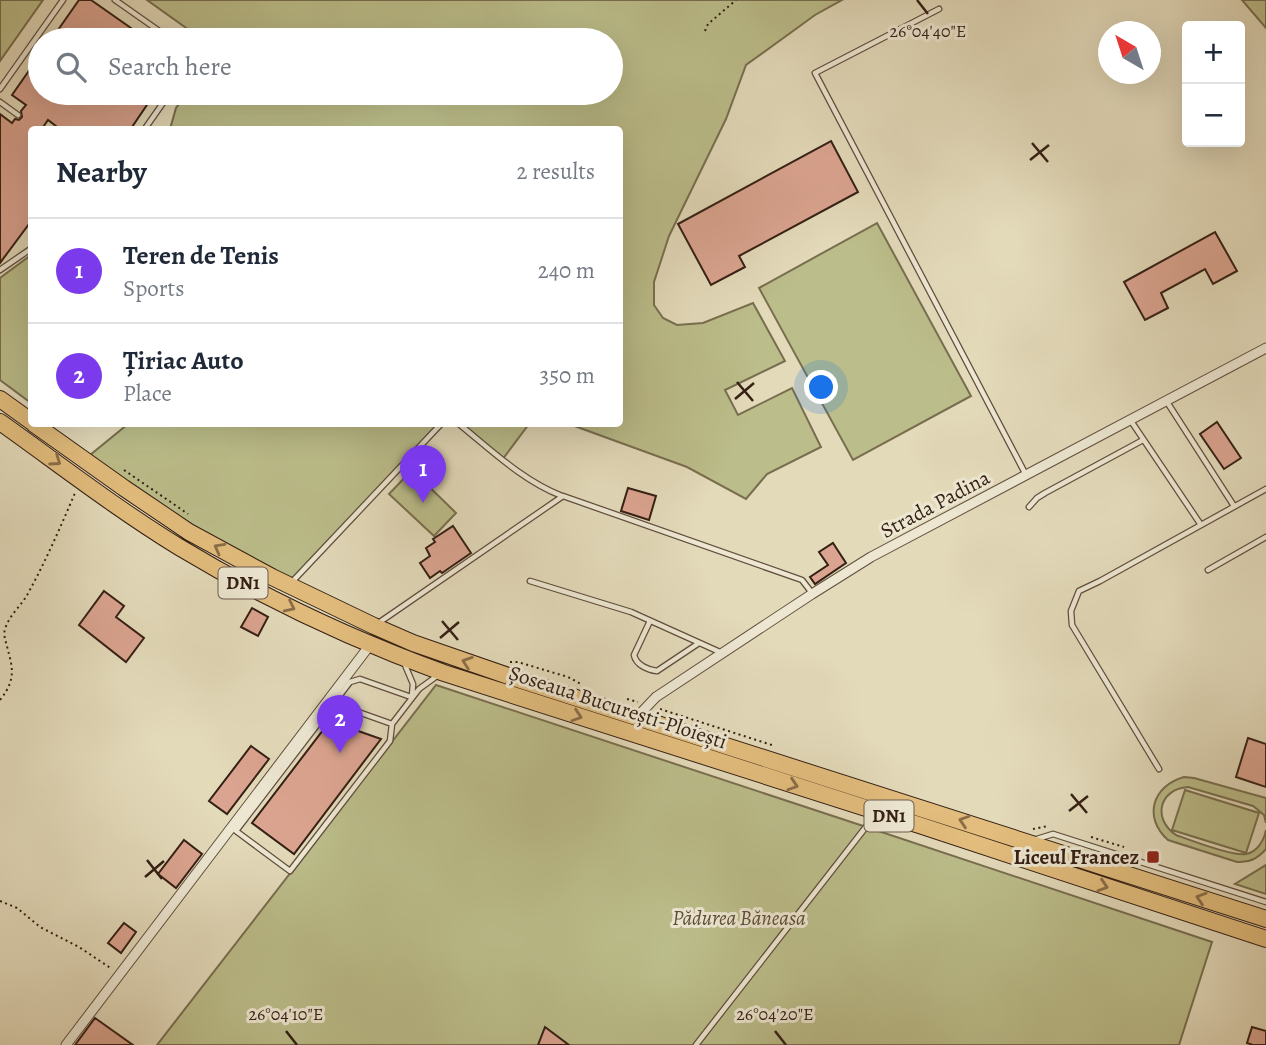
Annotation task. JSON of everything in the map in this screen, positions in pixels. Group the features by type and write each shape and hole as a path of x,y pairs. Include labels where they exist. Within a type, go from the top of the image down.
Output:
{"highway":[{"name":"Șoseaua București-Ploiești","path":"0,399 28,419"},
{"name":"Șoseaua București-Ploiești","path":"0,422 178,547 257,591 369,645 444,673 1266,939"},
{"name":"Șoseaua București-Ploiești","path":"39,427 189,531 288,586 413,643 501,673 642,711 1031,836 1266,919"}],"street":[{"name":"Strada Padina","path":"642,711 656,697 871,557 1266,348"},
{"path":"66,1045 369,645"}],"lane":[{"path":"44,28 64,0"},
{"path":"115,0 156,28"},
{"path":"939,9 815,73 1026,476"},
{"path":"0,89 28,50"},
{"path":"0,102 18,115"},
{"path":"147,126 162,105"},
{"path":"1,267 28,250"},
{"path":"1167,401 1234,506"},
{"path":"1131,421 1201,525"},
{"path":"288,586 438,427"},
{"path":"463,427 502,460 542,488 802,580 813,594"},
{"path":"1029,507 1045,493 1143,440"},
{"path":"1158,769 1072,625 1071,611 1079,591 1266,489"},
{"path":"374,626 563,496"},
{"path":"1208,570 1266,537"},
{"path":"530,581 631,612 723,653"},
{"path":"650,621 634,654 636,661 650,671 657,671 699,643"},
{"path":"399,657 411,678 411,697"},
{"path":"411,697 360,679 349,682 236,831 290,871 390,741 392,724 411,697 430,679 444,673"},
{"path":"333,703 392,724"},
{"path":"696,1045 878,812"},
{"path":"1031,836 1053,834 1266,902"}],"path":[{"path":"705,31 708,24 736,0"},
{"path":"125,471 189,514"},
{"path":"0,700 8,691 13,676 5,628 57,538 80,479"},
{"path":"509,662 518,662 568,677 582,685"},
{"path":"621,697 642,711 779,748"},
{"path":"1031,836 1053,825"},
{"path":"1087,836 1124,847"},
{"path":"0,901 17,908 40,927 79,947 120,974"}],"green space":[{"path":"0,0 43,0 0,61"},
{"path":"147,0 842,0 815,15 746,65 726,119 669,236 654,282 654,305 663,318 677,325 703,323 753,303 785,361 725,390 738,415 792,388 821,447 767,474 746,499 687,467 577,427 623,427 623,126 171,126 178,105 623,105 623,28 186,28"},
{"path":"1242,0 1266,0 1266,28"},
{"path":"877,223 971,396 853,460 759,288"},
{"path":"28,257 28,401 0,380 0,278"},
{"path":"124,427 438,427 288,586 84,460"},
{"path":"463,427 527,427 502,460"},
{"path":"412,470 456,513 434,536 389,494"},
{"name":"Pădurea Băneasa","path":"436,685 1212,942 1179,1045 157,1045"},
{"path":"1184,777 1266,798 1266,823 1264,815 1253,806 1188,787 1178,789 1165,799 1162,813 1168,828 1176,835 1191,841 1240,854 1250,853 1257,848 1266,830 1266,849 1253,859 1237,862 1168,840 1155,822 1155,804 1164,788"},
{"path":"1185,790 1259,813 1246,853 1172,830"},
{"path":"1266,865 1266,894 1235,884"}],"building":[{"path":"79,0 91,0 131,28 59,28"},
{"path":"28,72 28,105 147,105 133,126 56,126 48,120 44,126 28,126 28,225 0,263 0,114 12,123 22,117 21,111 26,105 12,95"},
{"path":"831,141 858,192 739,256 745,267 711,285 678,224"},
{"path":"1215,232 1237,271 1213,284 1205,269 1161,293 1168,308 1145,320 1124,282"},
{"path":"1217,422 1241,458 1224,469 1200,434"},
{"path":"628,488 656,496 649,520 621,511"},
{"path":"453,526 471,553 430,578 420,563 430,556 426,548 435,542 433,539"},
{"path":"833,543 846,563 815,584 810,577 828,565 819,552"},
{"path":"104,591 124,606 116,617 144,638 126,662 79,625"},
{"path":"252,608 268,617 258,636 241,627"},
{"path":"330,721 381,739 294,854 252,823"},
{"path":"1248,738 1266,744 1266,787 1236,777"},
{"path":"251,746 269,759 227,814 209,801"},
{"path":"184,840 202,854 176,888 158,874"},
{"path":"124,923 136,932 121,953 108,943"},
{"path":"95,1018 133,1045 75,1045"},
{"path":"545,1027 569,1045 538,1045"},
{"path":"1252,1027 1266,1031 1266,1045 1247,1043"}],"place":[{"name":"Teren de Tenis","path":"423,503"},
{"name":"Țiriac Auto","path":"340,753"},
{"name":"Liceul Francez","path":"1153,857"}]}
